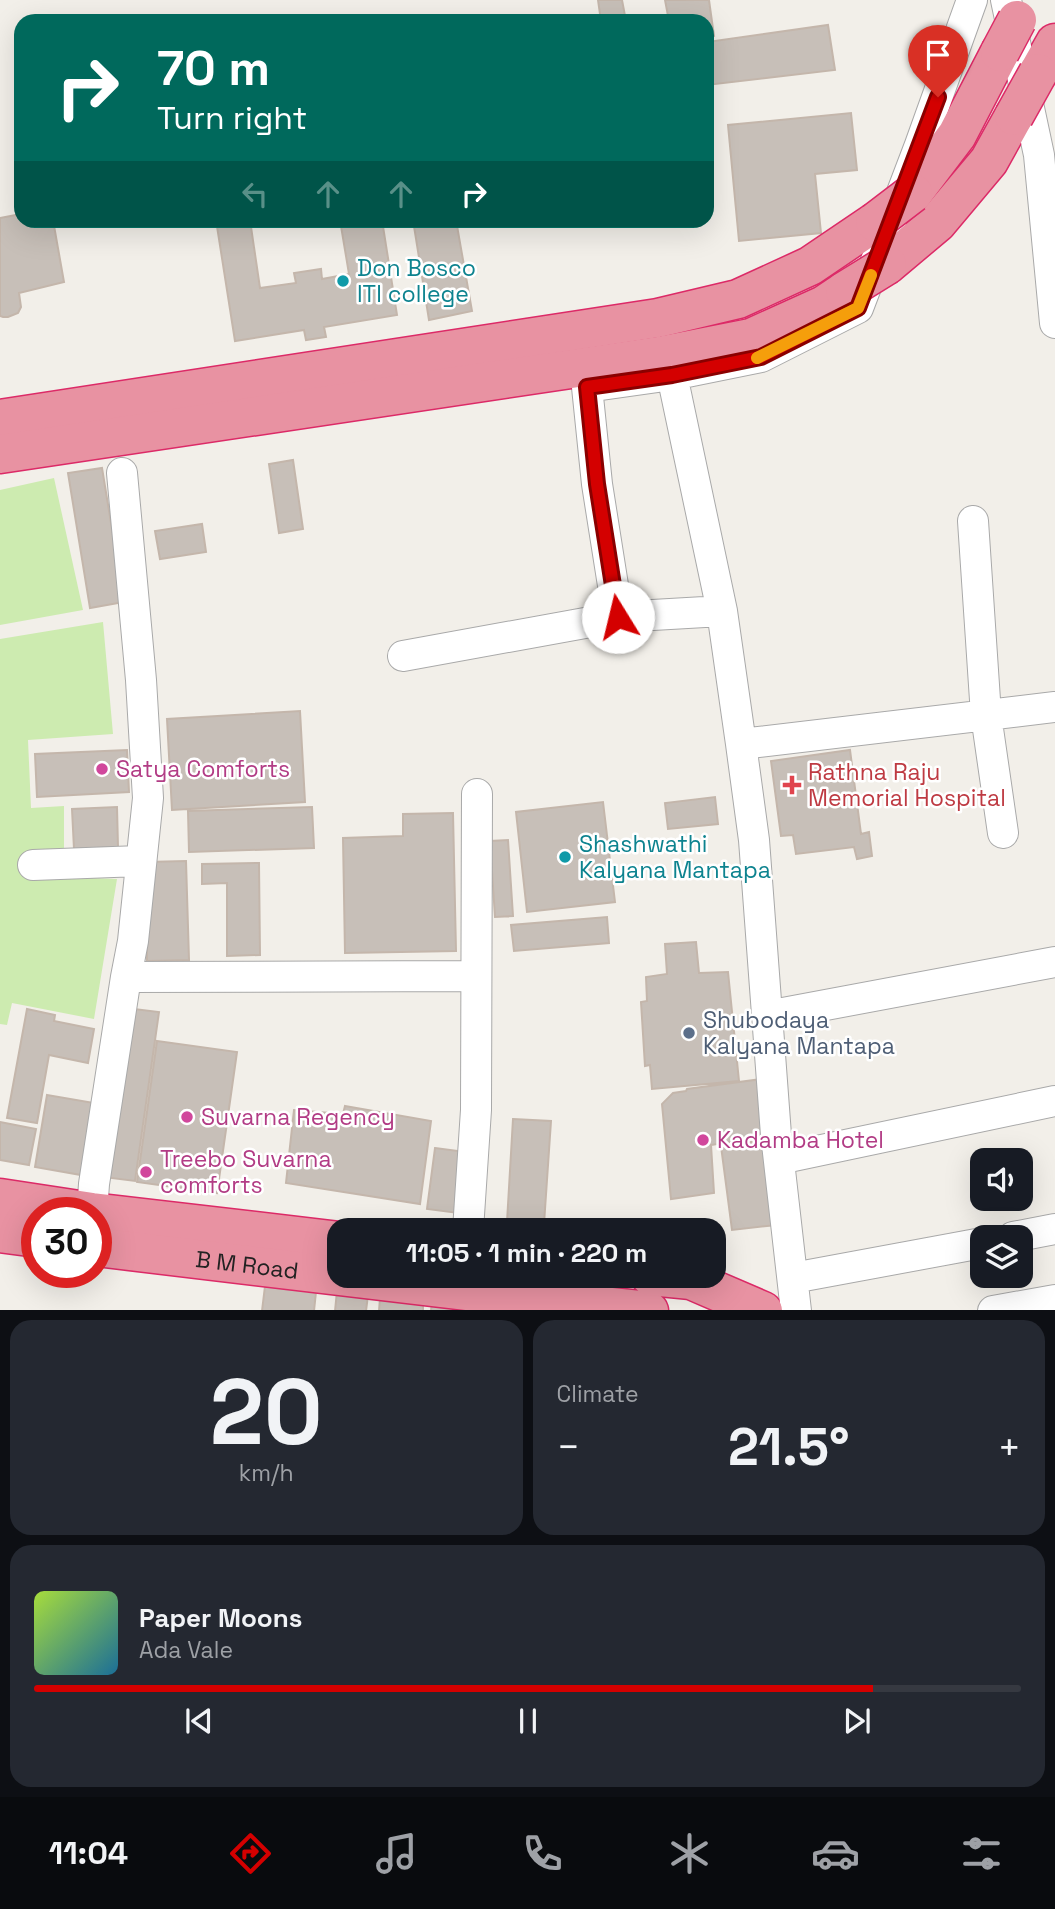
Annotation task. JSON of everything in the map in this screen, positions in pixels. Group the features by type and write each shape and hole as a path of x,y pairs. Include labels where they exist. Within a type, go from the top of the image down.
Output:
{"highway":[{"path":"0,419 658,318 738,299 810,265 913,193 957,135 1013,18"},
{"path":"0,454 665,355 751,338 824,305 887,265 937,223 989,161 1047,58"},
{"name":"B M Road","path":"0,1198 21,1205"},
{"name":"B M Road","path":"112,1230 327,1240"},
{"name":"B M Road","path":"112,1232 517,1297 631,1298"},
{"path":"0,1233 21,1236"},
{"path":"710,1288 761,1310"}],"street":[{"path":"618,617 597,484 587,387 672,375 761,357 858,308 972,0"},
{"path":"1013,18 1039,155 1055,323"},
{"path":"672,375 722,611 754,840 779,1159 796,1310"},
{"path":"94,1197 125,977 133,941 148,798 141,680 122,473"},
{"path":"973,521 986,715 1003,833"},
{"path":"403,656 618,617 722,611"},
{"path":"741,744 1055,707"},
{"path":"469,1218 476,1110 477,794"},
{"path":"33,864 141,862"},
{"path":"767,1016 1055,962"},
{"path":"125,977 476,976"},
{"path":"779,1159 1055,1101"},
{"path":"1033,1234 1055,1230"},
{"path":"793,1278 970,1245"},
{"path":"999,1310 1055,1300"}],"green space":[{"path":"54,478 83,610 0,625 0,490"},
{"path":"103,622 113,734 28,740 31,808 64,806 64,877 117,879 94,1019 12,1003 7,1025 0,1024 0,639"}],"building":[{"path":"598,0 622,0 625,14 600,14"},
{"path":"665,0 709,0 711,14 668,14"},
{"path":"828,25 835,70 714,84 714,41"},
{"path":"851,113 857,170 815,174 821,233 739,241 728,125"},
{"path":"14,215 14,228 54,228 64,282 19,293 21,307 18,313 8,317 0,316 0,218"},
{"name":"Don Bosco ITI college","path":"217,228 251,228 260,288 296,283 294,273 321,269 322,279 349,274 341,228 383,228 397,315 324,327 326,337 306,340 304,330 235,341"},
{"path":"414,228 457,228 472,311 429,320"},
{"path":"293,460 303,529 279,533 269,464"},
{"path":"102,468 124,602 90,608 68,473"},
{"path":"202,524 206,552 160,559 155,531"},
{"path":"300,711 305,802 172,810 167,719"},
{"path":"127,750 129,792 37,797 35,754"},
{"path":"850,750 861,834 869,832 872,856 857,859 854,847 796,854 793,835 781,836 771,761"},
{"path":"715,797 718,824 668,829 665,803"},
{"name":"Shashwathi Kalyana Mantapa","path":"603,802 615,902 527,912 516,812"},
{"path":"117,807 118,847 74,849 72,809"},
{"path":"312,807 314,848 189,852 188,811"},
{"path":"453,813 456,951 345,953 343,838 403,836 403,814"},
{"path":"508,840 513,916 495,917 490,841"},
{"path":"186,861 189,960 147,961 146,862"},
{"path":"259,863 260,955 227,956 227,883 202,884 202,864"},
{"path":"607,917 609,943 514,951 511,925"},
{"name":"Shubodaya Kalyana Mantapa","path":"696,942 699,973 728,972 739,1081 652,1089 650,1065 645,1066 641,1002 647,1001 646,977 667,974 665,944"},
{"path":"126,1008 159,1012 135,1181 103,1177"},
{"path":"27,1009 55,1015 54,1021 94,1029 88,1063 49,1055 37,1123 7,1118"},
{"name":"Suvarna Regency","path":"157,1041 237,1052 217,1193 137,1182"},
{"name":"Kadamba Hotel","path":"762,1079 768,1136 711,1145 714,1193 671,1199 662,1104 673,1093 687,1089"},
{"path":"47,1095 94,1103 81,1175 35,1167"},
{"path":"345,1106 431,1121 420,1204 286,1183 294,1110 343,1114"},
{"path":"513,1119 551,1121 544,1218 507,1218"},
{"path":"0,1122 36,1129 29,1165 0,1160"},
{"path":"766,1140 776,1225 732,1230 721,1146"},
{"path":"435,1148 466,1152 458,1213 427,1209"},
{"path":"265,1286 316,1292 314,1310 262,1310"},
{"path":"337,1291 368,1295 366,1310 335,1310"},
{"path":"380,1298 423,1302 423,1310 379,1310"},
{"path":"432,1300 467,1310 431,1310"}],"slow traffic":[{"path":"757,358 858,308 871,275"}],"place":[{"name":"Don Bosco ITI college","path":"343,281"},
{"name":"Satya Comforts","path":"102,769"},
{"name":"Rathna Raju Memorial Hospital","path":"792,785"},
{"name":"Shashwathi Kalyana Mantapa","path":"565,857"},
{"name":"Shubodaya Kalyana Mantapa","path":"689,1033"},
{"name":"Suvarna Regency","path":"187,1117"},
{"name":"Kadamba Hotel","path":"703,1140"},
{"name":"Treebo Suvarna comforts","path":"146,1172"}],"route":[{"path":"618,617 597,484 587,387 672,375 761,357 858,308 938,97"}]}
